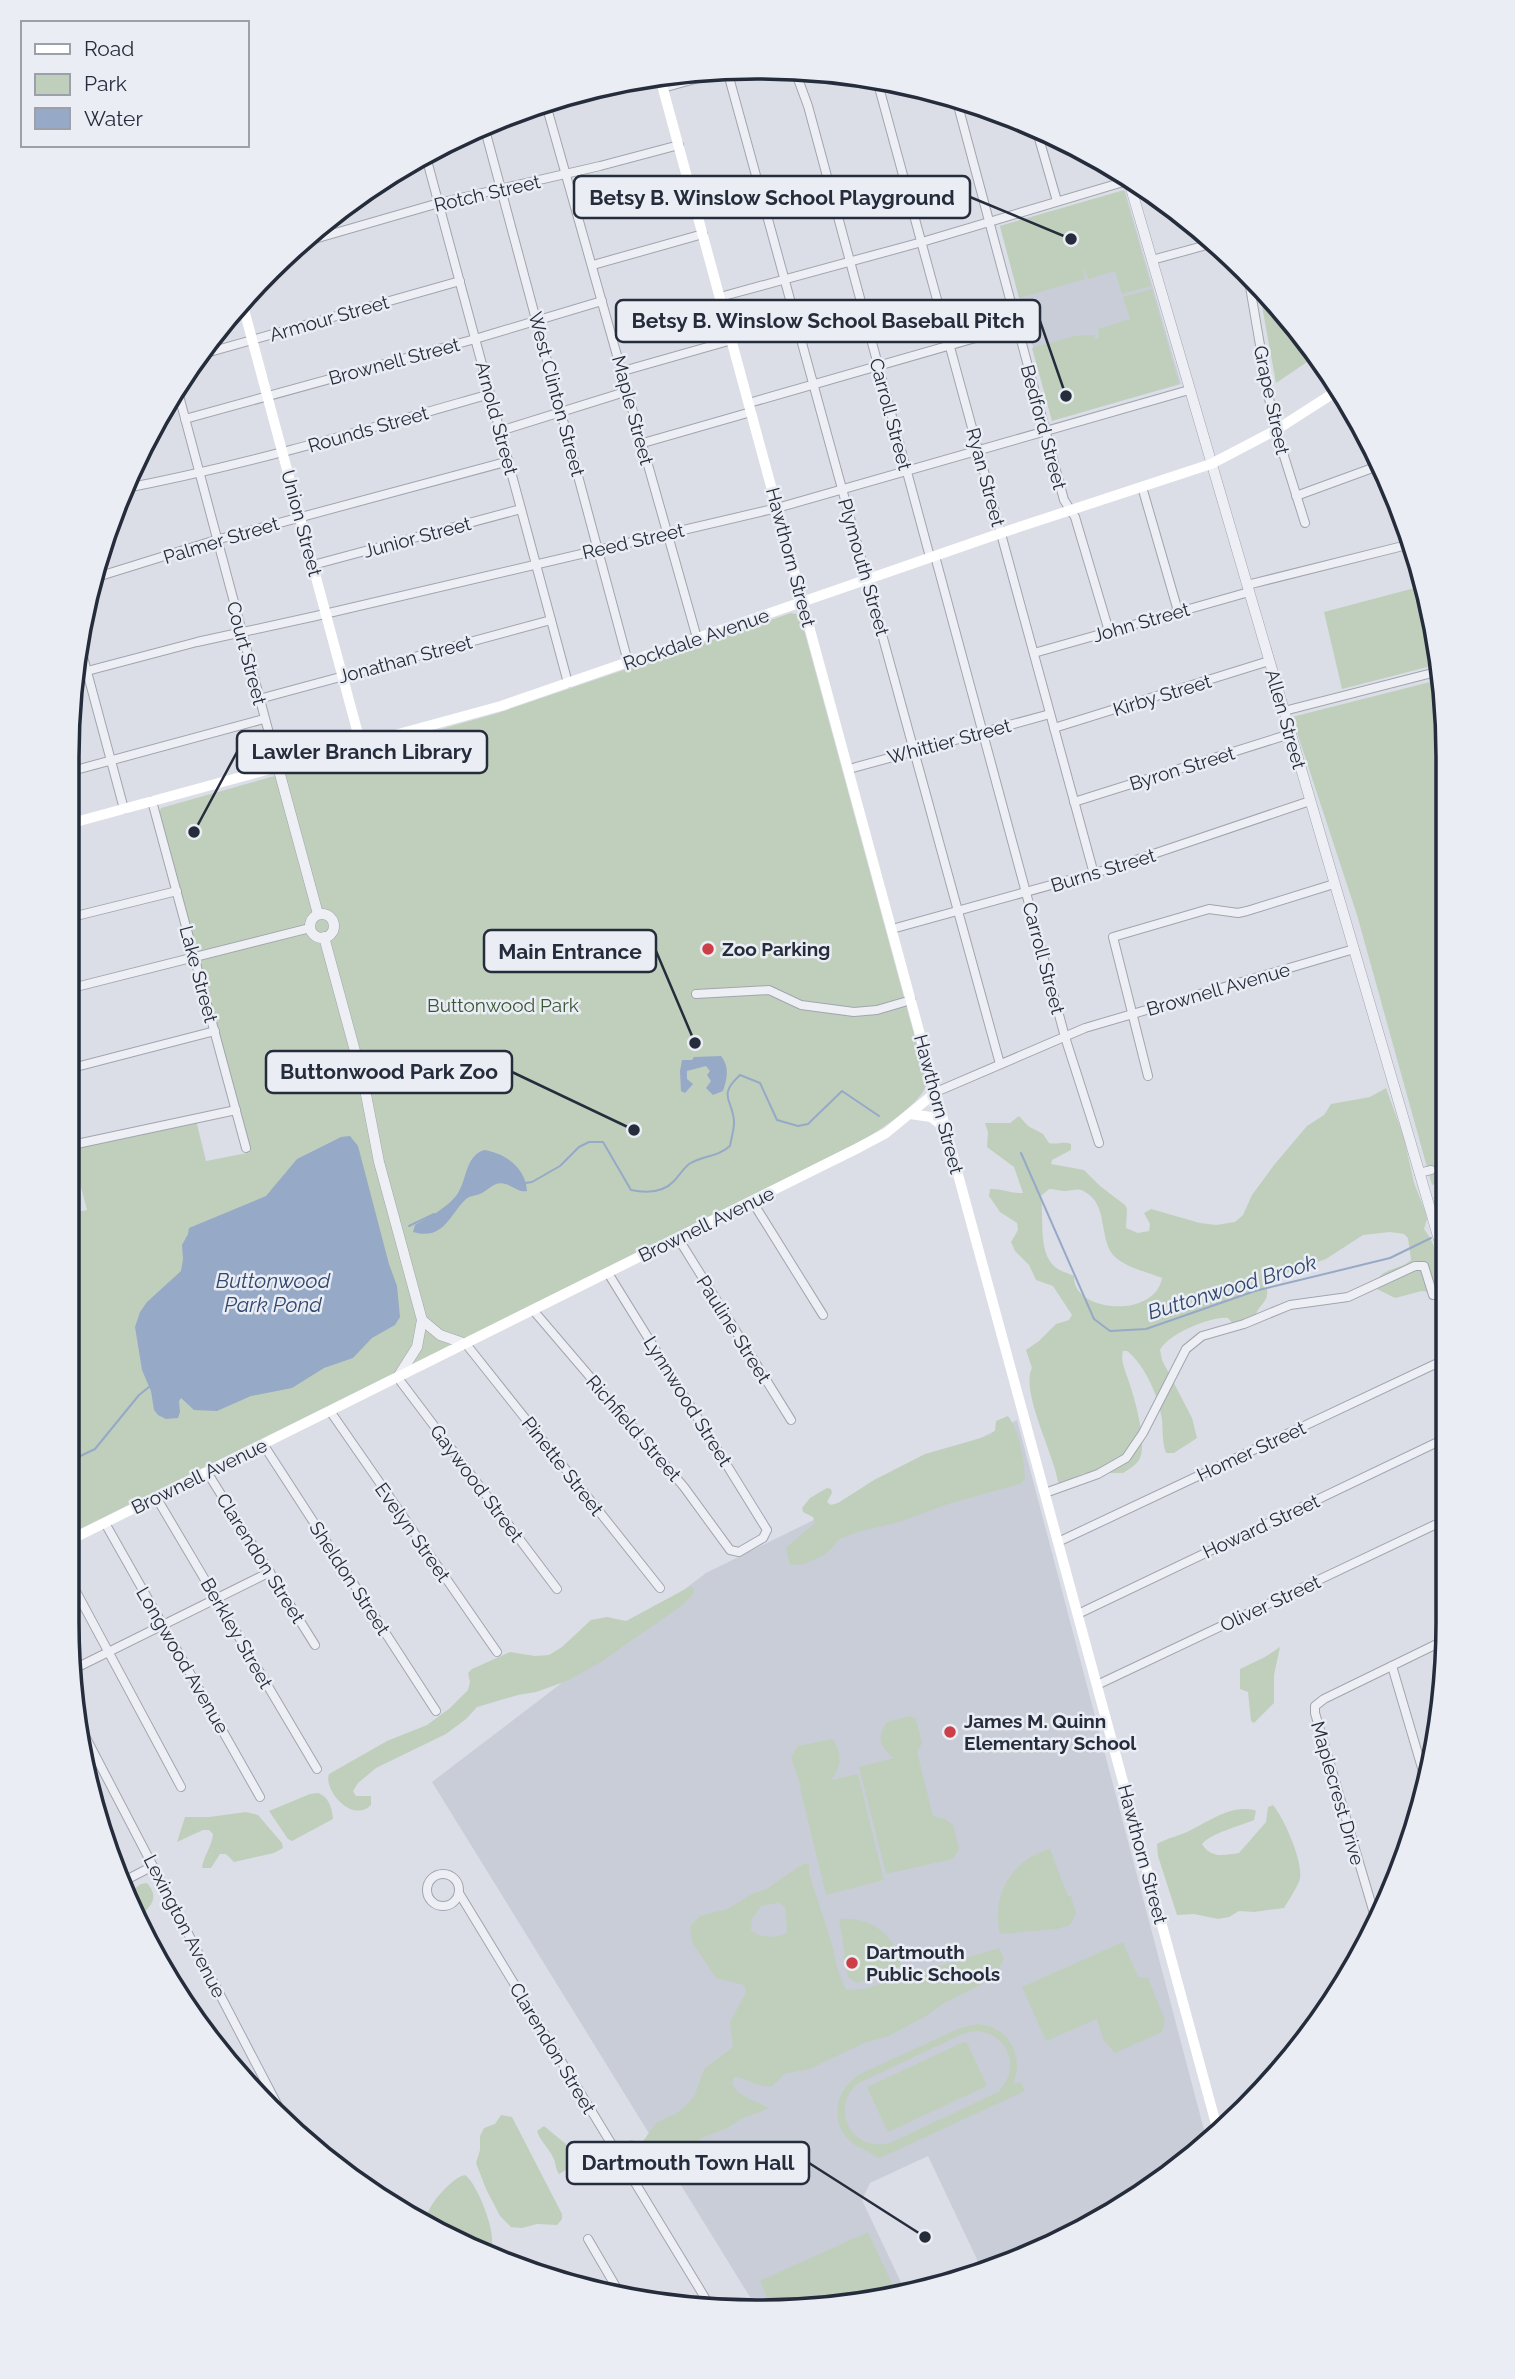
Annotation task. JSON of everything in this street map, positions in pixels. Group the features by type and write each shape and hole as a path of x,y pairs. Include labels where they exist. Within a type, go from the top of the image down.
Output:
{"main road":[{"name":"Hawthorn Street","path":"663,88 1216,2122"},
{"name":"Union Street","path":"245,313 361,745"},
{"name":"Rockdale Avenue","path":"79,821 485,711 568,683 933,556 1211,464 1276,430 1331,395"},
{"name":"Brownell Avenue","path":"79,1536 867,1144 886,1133 936,1093"},
{"path":"910,1114 931,1117 944,1127"}],"street":[{"name":"Plymouth Street","path":"727,80 1000,1064"},
{"name":"Carroll Street","path":"798,80 808,106 907,471 983,732 1065,1037 1098,1143"},
{"path":"663,88 677,84"},
{"name":"Ryan Street","path":"880,90 1094,874"},
{"name":"Bedford Street","path":"959,110 1065,500 1075,517 1109,631"},
{"name":"Maple Street","path":"548,112 697,638"},
{"name":"West Clinton Street","path":"486,135 628,662"},
{"path":"1040,140 1057,201"},
{"name":"Rotch Street","path":"323,237 439,203 678,145"},
{"name":"Arnold Street","path":"428,164 568,683"},
{"path":"720,297 922,242 1118,182"},
{"name":"Allen Street","path":"1133,192 1436,1229"},
{"path":"593,265 703,234"},
{"path":"1152,260 1204,246"},
{"name":"Armour Street","path":"214,351 460,281"},
{"name":"Grape Street","path":"1251,293 1276,430 1305,523"},
{"name":"Brownell Street","path":"185,419 475,339 601,301"},
{"path":"643,443 813,384 1017,326"},
{"path":"623,371 732,340"},
{"name":"Reed Street","path":"85,672 241,631 777,508 1189,390"},
{"path":"500,431 628,391"},
{"name":"Rounds Street","path":"135,486 199,474 282,453 490,394"},
{"name":"Court Street","path":"180,401 318,914"},
{"name":"Palmer Street","path":"104,576 216,540 509,461"},
{"path":"1296,496 1371,468"},
{"path":"1142,487 1178,611"},
{"name":"Junior Street","path":"313,565 521,509"},
{"name":"John Street","path":"1034,653 1402,546"},
{"name":"Jonathan Street","path":"259,699 551,620"},
{"name":"Kirby Street","path":"1054,728 1269,661"},
{"path":"86,664 124,809"},
{"path":"1284,711 1431,673"},
{"name":"Whittier Street","path":"849,769 1050,714"},
{"path":"79,769 264,719"},
{"name":"Byron Street","path":"1074,802 1290,734"},
{"name":"Lake Street","path":"152,801 246,1148"},
{"name":"Burns Street","path":"892,929 1094,874 1310,801"},
{"path":"1148,1076 1113,937 1209,909 1247,911 1334,884"},
{"path":"79,915 177,891"},
{"path":"318,914 326,914 333,921 332,931 324,937 314,936 310,928 311,920 318,914"},
{"path":"79,986 310,928"},
{"path":"324,937 365,1087 379,1162 422,1320 417,1347 398,1378"},
{"name":"Brownell Avenue","path":"936,1093 1065,1037 1354,949"},
{"path":"696,994 769,990 801,1005 854,1012 884,1009 911,1000"},
{"path":"79,1066 215,1031"},
{"path":"79,1144 236,1110"},
{"path":"1419,1173 1431,1170"},
{"path":"752,1201 823,1315"},
{"name":"Pauline Street","path":"678,1238 791,1420"},
{"path":"1045,1493 1098,1474 1126,1458 1143,1433 1186,1349 1202,1336 1244,1324 1290,1305 1348,1297 1415,1266 1424,1266 1433,1295 1436,1294"},
{"name":"Lynnwood Street","path":"608,1273 767,1530 763,1538 739,1552 730,1550"},
{"name":"Richfield Street","path":"533,1310 703,1510 730,1550"},
{"path":"422,1320 440,1335 466,1343"},
{"name":"Pinette Street","path":"466,1343 660,1588"},
{"name":"Homer Street","path":"1058,1542 1436,1364"},
{"name":"Gaywood Street","path":"398,1378 556,1589"},
{"name":"Evelyn Street","path":"330,1411 497,1652"},
{"name":"Howard Street","path":"1078,1614 1436,1443"},
{"name":"Sheldon Street","path":"264,1444 436,1711"},
{"name":"Clarendon Street","path":"207,1472 315,1645"},
{"name":"Berkley Street","path":"156,1497 317,1769"},
{"name":"Longwood Avenue","path":"105,1523 260,1797"},
{"name":"Oliver Street","path":"1097,1685 1436,1524"},
{"path":"80,1666 270,1573"},
{"path":"79,1597 181,1787"},
{"path":"1421,1764 1392,1665 1435,1645"},
{"name":"Maplecrest Drive","path":"1373,1907 1318,1725 1315,1706 1392,1665"},
{"name":"Lexington Avenue","path":"91,1746 272,2095"},
{"path":"129,1878 153,1866"},
{"name":"Clarendon Street","path":"459,1893 705,2298"},
{"path":"588,2239 615,2285"}],"shaded area":[{"path":"1125,191 1181,384 1053,420 1000,226"},
{"name":"Dartmouth Public Schools","path":"1017,1420 1205,2132 1135,2186 1097,2209 1017,2249 979,2263 928,2156 870,2183 862,2200 902,2284 802,2299 752,2300 432,1782 706,1573"}],"green space":[{"path":"1124,190 1151,286 1122,294 1115,271 1088,279 1083,266 1085,279 1019,298 1000,226"},
{"path":"1152,289 1179,384 1052,421 1032,348 1075,336 1094,335 1095,339 1099,338 1098,329 1130,319 1123,297"},
{"path":"1262,303 1308,361 1276,383"},
{"path":"1414,588 1430,666 1342,689 1324,612"},
{"name":"Buttonwood Park","path":"791,613 800,615 927,1082 924,1089 911,1106 865,1139 79,1530 79,1212 87,1210 79,1180 79,1144 196,1120 206,1161 247,1153 236,1110 239,1109 159,813 161,808 498,713"},
{"path":"1431,682 1436,758 1436,1184 1432,1185 1357,915 1292,717"},
{"path":"1386,1088 1425,1211 1427,1219 1424,1229 1436,1252 1436,1294 1422,1291 1395,1298 1377,1289 1377,1282 1383,1273 1411,1260 1408,1238 1404,1234 1390,1232 1363,1235 1326,1259 1272,1278 1266,1283 1266,1299 1255,1318 1234,1325 1228,1318 1221,1318 1181,1332 1160,1350 1162,1360 1192,1418 1197,1438 1174,1453 1166,1453 1160,1411 1150,1382 1134,1357 1123,1351 1123,1363 1141,1431 1140,1458 1123,1473 1084,1473 1060,1484 1030,1392 1032,1368 1026,1350 1056,1324 1069,1320 1072,1315 1053,1286 1036,1280 1029,1265 1015,1251 1011,1242 1018,1230 1017,1223 1000,1212 989,1196 990,1189 1023,1193 1014,1167 987,1147 988,1132 985,1123 1010,1123 1019,1116 1028,1126 1043,1134 1049,1143 1071,1144 1071,1150 1052,1160 1051,1164 1084,1170 1125,1205 1126,1228 1138,1233 1149,1231 1150,1224 1144,1213 1151,1209 1200,1223 1216,1225 1235,1222 1243,1215 1252,1195 1274,1165 1307,1126 1324,1115 1331,1104 1370,1097","holes":["1049,1189 1080,1190 1092,1197 1113,1255 1129,1266 1162,1278 1156,1291 1145,1300 1131,1305 1099,1304 1086,1298 1077,1288 1074,1276 1054,1266 1049,1260 1044,1243 1041,1196"]},
{"path":"1008,1416 1016,1430 1022,1455 1025,1479 1020,1484 858,1532 840,1539 826,1554 805,1564 790,1565 786,1549 815,1523 813,1517 803,1512 802,1508 810,1498 827,1488 831,1489 832,1493 827,1502 831,1505 838,1503 874,1480 925,1454 988,1436 995,1431 996,1421"},
{"path":"691,1586 694,1589 693,1594 684,1604 601,1662 567,1681 477,1707 446,1734 376,1768 358,1783 353,1791 356,1796 371,1796 371,1805 364,1810 348,1808 330,1788 329,1774 387,1741 427,1725 450,1708 468,1690 468,1673 472,1669 510,1652 549,1655 562,1647 591,1620 607,1617 626,1621"},
{"path":"1280,1647 1274,1675 1274,1703 1254,1723 1251,1721 1248,1692 1240,1689 1240,1669"},
{"path":"910,1716 916,1719 922,1743 917,1752 933,1816 945,1819 953,1825 959,1849 953,1859 886,1874 859,1767 894,1758 885,1751 881,1732 887,1722"},
{"path":"833,1739 840,1760 831,1780 858,1774 884,1880 826,1895 801,1787 791,1757 798,1746"},
{"path":"318,1793 329,1803 333,1819 292,1841 288,1839 269,1811"},
{"path":"1273,1805 1292,1840 1299,1861 1300,1878 1284,1908 1239,1911 1218,1919 1194,1914 1177,1915 1158,1856 1157,1844 1228,1812 1254,1810 1254,1820 1219,1833 1202,1844 1214,1854 1239,1853 1266,1822 1268,1807"},
{"path":"246,1812 258,1815 282,1843 283,1848 274,1853 234,1862 226,1854 220,1854 211,1868 202,1868 213,1834 209,1830 203,1830 177,1842 185,1817"},
{"path":"1050,1849 1076,1914 1070,1925 1057,1929 1000,1934 999,1906 1007,1881 1024,1861"},
{"path":"809,1863 809,1873 846,1990 864,1989 999,1948 1004,1958 1001,1965 986,1982 889,2036 864,2043 810,2069 784,2074 773,2086 734,2077 732,2084 739,2093 768,2108 702,2138 679,2157 673,2156 667,2149 660,2149 643,2167 634,2167 619,2143 632,2140 641,2144 656,2123 677,2113 689,2103 704,2069 733,2047 730,2022 746,1992 744,1985 716,1978 692,1942 690,1926 700,1916 727,1909 766,1889 803,1864","holes":["779,1903 785,1907 787,1932 769,1937 751,1931 752,1919 761,1906"]},
{"path":"147,1883 153,1894 152,1902 145,1912 134,1889"},
{"path":"839,1919 861,1921 880,1930 894,1945 901,1966 857,1983 848,1977"},
{"path":"1123,1942 1138,1977 1148,1978 1165,2020 1162,2032 1115,2053 1103,2039 1097,2019 1046,2041 1022,1987"},
{"path":"978,2024 989,2026 1006,2037 1012,2045 1017,2064 1013,2085 1020,2082 1025,2091 880,2158 852,2143 844,2135 837,2116 838,2107 840,2097 851,2080 960,2028","holes":["974,2031 995,2037 1008,2052 1009,2072 1006,2082 998,2092 890,2143 865,2142 849,2127 845,2106 849,2094 857,2084 963,2034"]},
{"path":"966,2041 987,2086 888,2132 867,2087"},
{"path":"501,2115 512,2117 562,2214 557,2225 511,2227 500,2216 486,2189 476,2163 480,2136 484,2128 495,2124"},
{"path":"544,2126 581,2161 559,2174 553,2157 537,2131"},
{"path":"465,2175 476,2189 486,2212 492,2235 492,2246 428,2214 442,2192"},
{"path":"868,2232 893,2286 802,2299 768,2300 760,2281"}],"water":[{"path":"721,1056 727,1069 723,1091 713,1095 706,1088 711,1081 707,1075 710,1071 706,1066 687,1071 687,1079 693,1084 685,1093 681,1091 682,1060"},
{"name":"Buttonwood Park Pond","path":"350,1136 358,1146 397,1286 400,1317 395,1325 372,1338 353,1358 324,1368 292,1388 251,1396 217,1411 194,1410 181,1398 178,1418 166,1419 158,1415 142,1370 135,1327 147,1302 181,1271 182,1245 189,1228 266,1196 297,1159 341,1137"},
{"path":"484,1150 499,1154 513,1163 523,1175 527,1191 496,1184 466,1199 439,1230 423,1234 413,1232 415,1225 452,1201 460,1190 473,1158"}],"waterway":[{"name":"Buttonwood Brook","path":"525,1183 532,1182 560,1166 579,1147 589,1142 603,1142 631,1190 648,1192 665,1188 689,1164 720,1153 730,1146 734,1123 728,1094 733,1082 740,1075 760,1083 777,1120 798,1126 808,1124 842,1091 879,1116"},
{"name":"Buttonwood Brook","path":"1021,1153 1094,1319 1110,1331 1146,1329 1255,1291 1390,1258 1431,1238"},
{"name":"Buttonwood Brook","path":"409,1226 434,1214"},
{"name":"Buttonwood Brook","path":"79,1457 95,1449 139,1395 149,1387"}],"place":[{"name":"Betsy B. Winslow School Playground","path":"1071,239"},
{"name":"Betsy B. Winslow School Baseball Pitch","path":"1066,396"},
{"name":"Lawler Branch Library","path":"194,832"},
{"name":"Zoo Parking","path":"708,949"},
{"name":"Main Entrance","path":"695,1043"},
{"name":"Buttonwood Park Zoo","path":"634,1130"},
{"name":"James M. Quinn Elementary School","path":"950,1732"},
{"name":"Dartmouth Public Schools","path":"852,1963"},
{"name":"Dartmouth Town Hall","path":"925,2237"}]}
